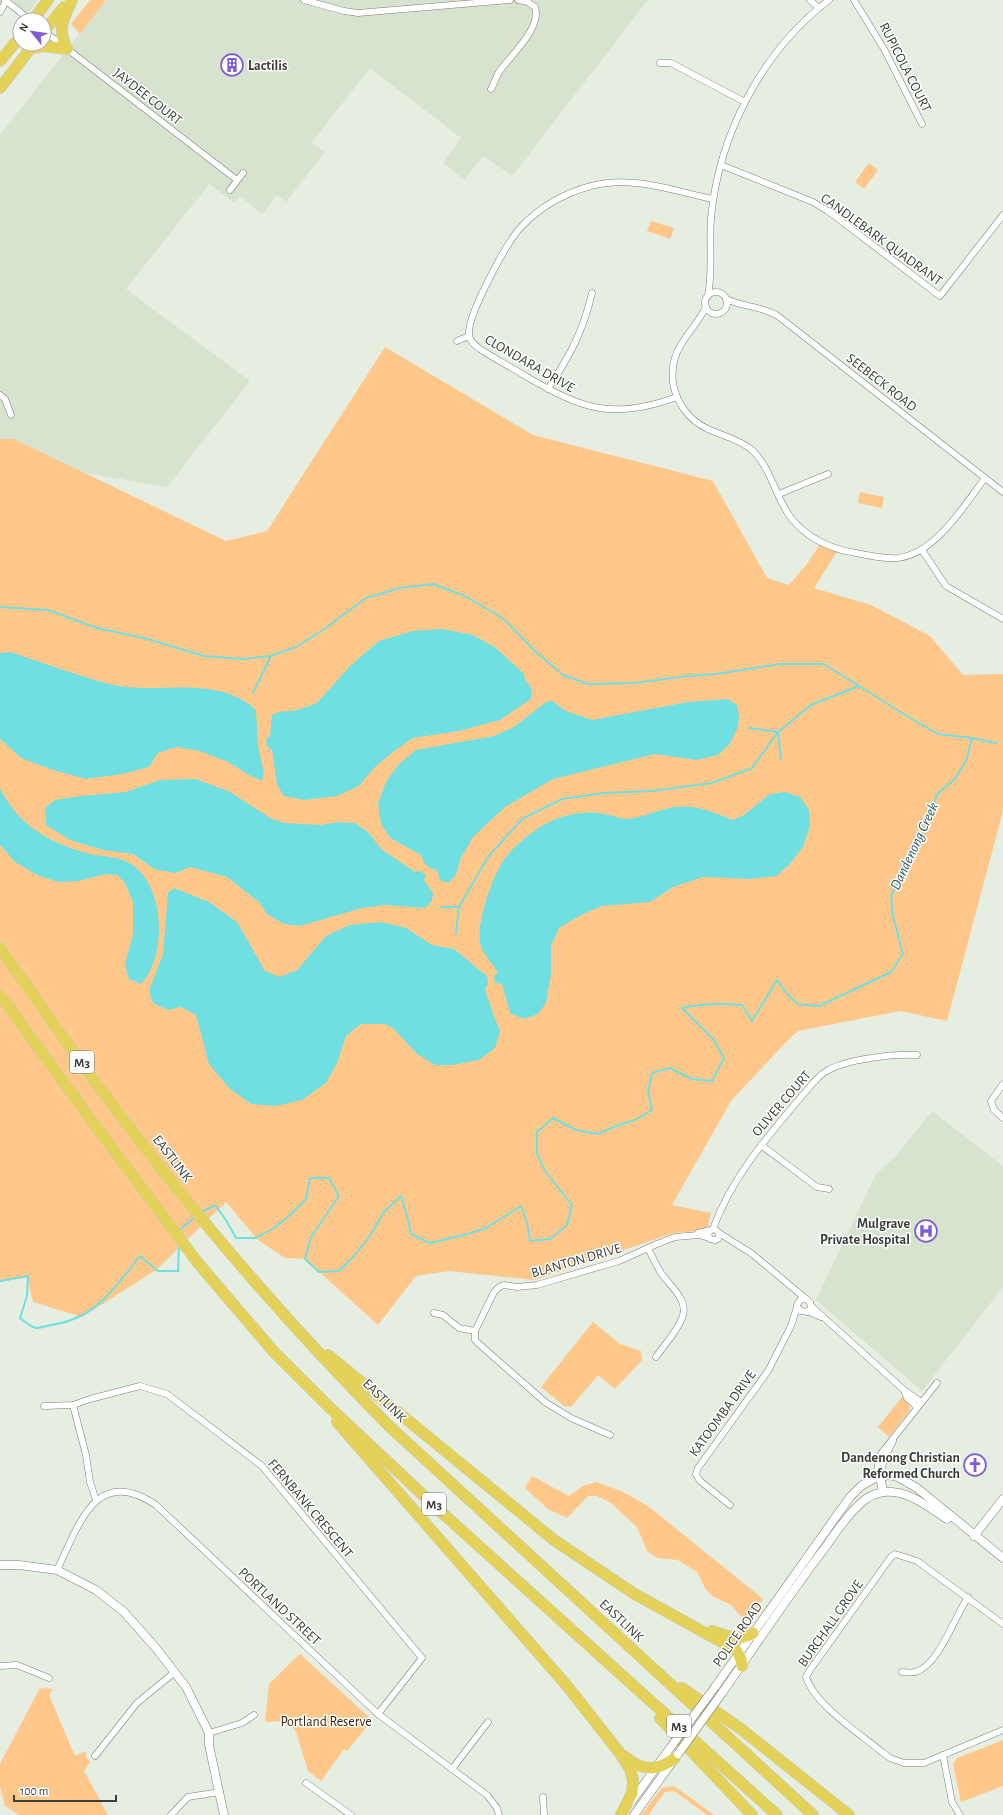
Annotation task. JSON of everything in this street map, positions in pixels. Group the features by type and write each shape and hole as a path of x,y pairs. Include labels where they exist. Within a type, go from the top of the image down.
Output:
{"highway":[{"path":"38,12 48,0"},
{"path":"52,21 70,0"},
{"path":"67,49 62,38 61,29 70,0"},
{"path":"0,61 12,47"},
{"path":"52,47 67,49"},
{"path":"0,88 28,52"},
{"name":"EASTLINK","path":"0,948 100,1088 167,1174 255,1283 332,1369 389,1426 813,1815"},
{"name":"M3","path":"0,995 198,1263 234,1306 290,1367 327,1405 429,1500 777,1815"},
{"path":"291,1324 383,1402 554,1540 633,1593 691,1624 738,1653 742,1666"},
{"path":"290,1367 568,1687 619,1752 630,1769 633,1780 632,1793 622,1815"},
{"path":"691,1624 734,1638 745,1637 753,1633"},
{"path":"581,1638 646,1703 752,1815"},
{"path":"647,1663 741,1729 849,1815"},
{"path":"619,1752 634,1764 646,1769 656,1768 666,1764 676,1756"}],"main road":[{"path":"974,1536 912,1497 899,1493 882,1492 880,1476 892,1476 913,1486 1003,1558"},
{"name":"POLICE ROAD","path":"622,1815 850,1497 866,1482 880,1476"},
{"name":"POLICE ROAD","path":"634,1815 742,1666 749,1653 801,1579 852,1511 864,1500 882,1492"},
{"path":"974,1536 1003,1499"},
{"path":"0,1565 19,1565 57,1570 96,1590 124,1612 186,1687 209,1733 209,1745 224,1815"}],"street":[{"path":"304,0 340,10 358,13 510,0"},
{"path":"491,90 498,73 528,35 536,18 536,7 528,2 518,0"},
{"path":"810,0 819,8"},
{"path":"715,314 709,312 705,301 708,296 712,280 710,237 713,200 726,145 745,102 760,76 781,48 819,8 829,0"},
{"name":"RUPICOLA COURT","path":"854,0 882,44 922,124"},
{"path":"0,12 5,1 21,12"},
{"name":"JAYDEE COURT","path":"52,37 237,180"},
{"path":"660,63 671,63 745,102"},
{"name":"CANDLEBARK QUADRANT","path":"721,165 813,202 828,210 940,296"},
{"path":"230,190 243,173"},
{"name":"CLONDARA DRIVE","path":"677,397 646,407 611,409 578,403 548,389 482,351 473,343 470,336 472,320 496,263 507,245 529,219 554,201 593,186 625,182 645,184 713,200"},
{"name":"CANDLEBARK QUADRANT","path":"940,303 940,296 1003,215"},
{"path":"698,322 724,310 727,304 726,299 719,293 712,280"},
{"path":"548,389 575,347 592,293"},
{"path":"708,296 714,293 719,293"},
{"name":"SEEBECK ROAD","path":"726,299 739,305 762,309 778,316 1003,492"},
{"name":"SEEBECK ROAD","path":"724,310 739,305"},
{"path":"706,307 698,322 686,335 676,354 673,375 677,397 684,409 696,422 708,429 734,439 752,451 764,464 788,512 800,527 815,540 832,548 850,552 891,558 907,556 922,550 937,539 985,478"},
{"name":"CLONDARA DRIVE","path":"457,341 470,336"},
{"path":"0,395 5,399 11,415"},
{"path":"779,494 828,474"},
{"path":"922,550 946,586 1003,619"},
{"name":"OLIVER COURT","path":"715,1231 720,1212 732,1190 761,1145 824,1072 840,1065 896,1054 917,1055"},
{"path":"1003,1084 991,1101 994,1110 1003,1118"},
{"path":"761,1145 817,1187 829,1189"},
{"path":"709,1238 715,1231"},
{"path":"715,1231 720,1236 717,1240 733,1242"},
{"path":"715,1231 751,1253 781,1280 804,1298 809,1300 811,1306 824,1319 919,1405"},
{"name":"BLANTON DRIVE","path":"475,1331 494,1292 499,1287 504,1285 527,1286 548,1282 619,1261 676,1237 715,1231"},
{"name":"BLANTON DRIVE","path":"692,1235 702,1235 712,1240 717,1240"},
{"path":"648,1248 662,1273 679,1295 684,1310 680,1323 656,1357"},
{"path":"781,1280 798,1305 799,1310 824,1319"},
{"path":"798,1305 804,1298"},
{"name":"KATOOMBA DRIVE","path":"730,1505 700,1481 696,1474 698,1468 768,1371 791,1326 798,1305"},
{"path":"805,1312 811,1306"},
{"name":"KATOOMBA DRIVE","path":"791,1326 805,1312"},
{"path":"434,1313 443,1315 459,1328 475,1331 475,1340 544,1402 571,1418 610,1435"},
{"path":"880,1476 884,1459 894,1436 937,1383"},
{"name":"FERNBANK CRESCENT","path":"44,1406 73,1405 140,1386 167,1394 262,1466 422,1658 378,1714"},
{"path":"73,1405 86,1455 90,1482 96,1500"},
{"name":"PORTLAND STREET","path":"57,1570 85,1512 96,1500 112,1493 127,1491 142,1496 156,1505 378,1714 487,1795 499,1815"},
{"name":"BURCHALL GROVE","path":"1003,1624 917,1560 895,1554 891,1557 810,1670 806,1678 809,1686 820,1701 890,1758 904,1763 916,1764 924,1762 1003,1730"},
{"path":"902,1672 915,1672 930,1663 938,1653 968,1597"},
{"path":"0,1666 17,1665 49,1678"},
{"path":"95,1756 137,1703 175,1672"},
{"path":"209,1733 242,1723 254,1715"},
{"path":"452,1769 488,1722"},
{"path":"943,1755 952,1802 960,1815"},
{"path":"306,1783 351,1815"},
{"path":"171,1815 188,1797 220,1792"},
{"path":"543,1797 544,1815"}],"shaded area":[{"path":"0,0 38,0 29,12 21,12 6,1 0,12"},
{"path":"106,0 648,0 512,176 483,156 464,180 443,163 461,138 370,68 312,142 325,152 286,202 277,195 262,214 240,196 235,203 209,184 126,289 250,381 167,487 80,472 14,439 0,439 0,135"},
{"name":"Mulgrave Private Hospital","path":"932,1111 1003,1166 1003,1287 922,1391 816,1300 876,1174 895,1157"}],"green space":[{"path":"90,0 106,0 80,34 71,24"},
{"path":"869,163 878,170 864,189 855,182"},
{"path":"651,221 674,228 670,239 647,231"},
{"path":"385,347 533,435 713,481 767,578 789,585 807,564 821,543 838,550 814,588 871,605 930,636 963,675 1003,674 1003,811 947,1021 900,1011 798,1031 731,1101 672,1205 711,1213 707,1230 674,1233 534,1280 449,1271 416,1276 378,1325 305,1259 285,1258 258,1240 226,1202 156,1270 82,1317 33,1302 27,1277 0,1282 0,439 14,439 226,541 267,531"},
{"path":"860,492 884,497 882,508 858,503"},
{"path":"593,1322 620,1344 641,1351 642,1360 615,1389 598,1375 571,1407 564,1406 541,1387"},
{"path":"903,1396 909,1403 910,1410 889,1437 878,1427"},
{"path":"532,1476 569,1496 583,1486 596,1482 621,1491 648,1506 763,1599 751,1620 745,1621 731,1605 712,1596 705,1588 697,1572 678,1560 657,1558 647,1551 637,1527 611,1503 597,1496 588,1496 567,1518 548,1509 525,1488"},
{"name":"Portland Reserve","path":"300,1654 372,1720 347,1751 344,1749 321,1781 308,1771 296,1732 289,1721 265,1722 269,1684"},
{"path":"40,1688 53,1689 49,1695 75,1756 86,1751 86,1757 90,1762 84,1771 108,1815 19,1815 5,1806 0,1787 0,1764"},
{"path":"1003,1740 1003,1786 961,1802 953,1764 957,1758"},
{"path":"674,1786 714,1815 707,1815 674,1791 665,1792 648,1815 641,1815 662,1788"}],"water":[{"path":"442,629 473,635 496,648 524,674 525,679 532,689 531,699 500,720 459,731 413,738 375,767 359,786 337,796 305,800 284,796 277,785 272,750 267,747 266,740 270,736 272,715 279,712 298,710 317,703 351,665 379,641 413,631"},
{"path":"11,652 109,684 127,687 205,689 223,692 240,699 256,710 258,746 264,773 262,781 228,762 200,751 176,747 158,753 149,767 122,774 86,779 53,770 21,758 0,739 0,653"},
{"path":"728,699 737,705 739,716 738,727 730,744 718,755 696,760 655,754 553,779 505,807 473,837 460,860 456,875 448,883 440,880 437,870 426,865 421,855 390,838 381,824 378,803 386,782 398,765 416,750 494,736 514,727 546,702 552,701 566,711 592,720 688,702"},
{"path":"196,779 230,792 272,819 284,823 321,825 339,822 355,823 369,833 381,849 415,872 420,871 426,875 424,880 433,893 432,901 425,908 385,905 362,908 300,926 284,924 267,914 259,902 227,877 190,867 176,873 154,869 133,854 103,850 70,840 46,825 45,808 55,800 126,792 160,780"},
{"path":"0,789 10,805 25,822 50,839 79,851 126,861 142,874 151,888 156,904 159,922 159,940 156,957 150,972 141,984 129,979 125,965 133,934 133,902 125,883 117,875 106,874 78,881 58,882 37,875 15,862 0,845"},
{"path":"785,792 800,797 809,810 810,826 803,847 790,864 777,876 750,879 703,877 673,887 650,902 602,906 581,915 559,928 551,946 551,974 546,1003 538,1014 524,1019 510,1013 502,984 495,983 494,976 498,972 482,950 480,927 486,900 496,875 506,857 522,840 549,822 580,813 607,814 630,819 666,809 684,806 700,808 733,820 744,815 770,794"},
{"path":"174,888 209,902 237,922 265,971 280,977 297,970 326,936 350,925 381,922 406,928 432,945 454,949 487,976 488,984 485,989 500,1031 495,1048 479,1060 453,1065 435,1065 417,1054 393,1028 384,1024 361,1024 346,1036 337,1063 326,1083 302,1100 276,1106 251,1104 229,1088 209,1064 196,1015 181,1007 168,1010 153,1003 149,991 163,954 168,893"}],"waterway":[{"path":"0,607 48,610 97,628 148,639 204,656 243,659 271,656 296,647 323,630 366,598 400,588 433,584 465,596 496,614 506,621 535,651 563,675 588,684 634,683 716,674 780,664 824,664 938,734 972,738"},
{"path":"253,693 271,656"},
{"path":"456,934 459,907 488,857 522,819 562,799 604,793 652,791 712,783 752,768 778,732 811,705 859,686"},
{"path":"749,728 778,732 781,759"},
{"name":"Dandenong Creek","path":"202,1212 215,1205 226,1220 236,1238 256,1238 274,1228 306,1199 310,1178 329,1178 339,1196 311,1237 305,1259 319,1272 339,1271 355,1255 370,1236 384,1212 401,1196 411,1234 430,1243 486,1228 521,1206 527,1222 530,1241 550,1239 567,1225 572,1205 545,1171 537,1153 537,1132 553,1118 576,1130 598,1134 635,1120 652,1110 648,1091 652,1073 670,1068 692,1079 712,1081 724,1058 714,1040 682,1008 712,1004 742,1005 752,1021 777,980 787,994 798,1004 819,1006 891,972 903,954 893,916 891,896 931,816 937,794 954,780 966,761 972,738 996,743"},
{"path":"441,907 459,907"},
{"name":"Dandenong Creek","path":"180,1232 181,1229 195,1217"},
{"name":"Dandenong Creek","path":"0,1281 28,1276 27,1296 20,1318 36,1328 66,1322 92,1309 112,1291 140,1256 158,1271 178,1271 179,1246"}],"place":[{"name":"Lactilis","path":"232,65"},
{"name":"Mulgrave Private Hospital","path":"926,1231"},
{"name":"Dandenong Christian Reformed Church","path":"975,1465"}]}
